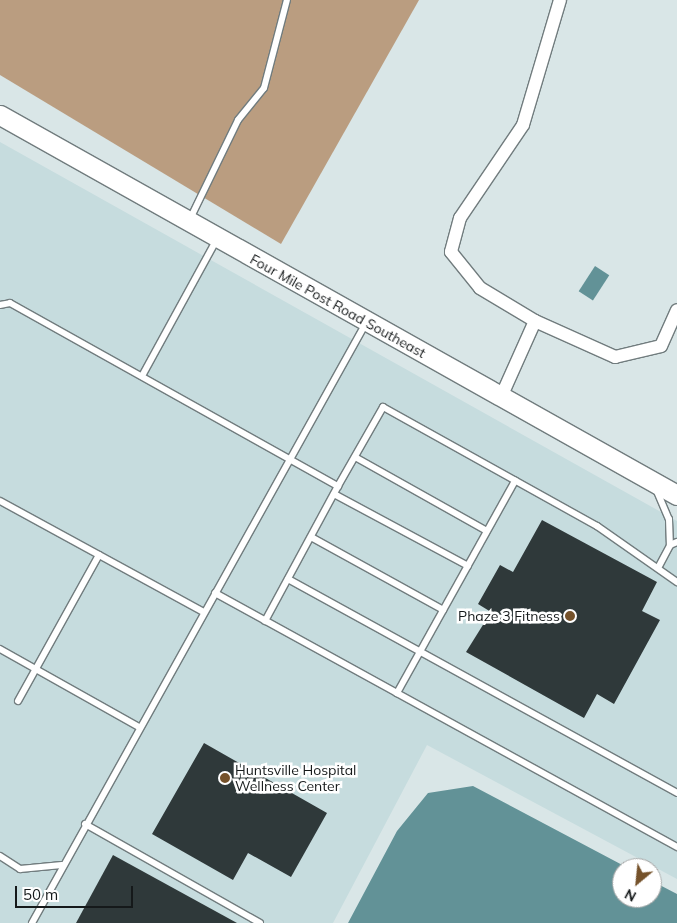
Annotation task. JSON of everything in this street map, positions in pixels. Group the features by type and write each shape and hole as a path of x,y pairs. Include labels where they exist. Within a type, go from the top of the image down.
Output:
{"main road":[{"name":"Four Mile Post Road Southeast","path":"0,115 677,495"}],"street":[{"path":"560,0 523,125 460,218 452,252 480,288 535,321 615,357 661,346 677,310"},
{"path":"501,397 535,321"}],"lane":[{"path":"188,222 238,120 264,88 287,0"},
{"path":"142,376 217,238"},
{"path":"0,305 10,303 338,486"},
{"path":"32,923 62,865 367,322"},
{"path":"265,621 338,486 383,408 597,526 630,552 658,568 677,582"},
{"path":"355,457 487,531"},
{"path":"397,694 515,481"},
{"path":"652,481 669,519 670,545 658,568"},
{"path":"334,494 468,566"},
{"path":"0,501 204,612"},
{"path":"311,537 444,610"},
{"path":"670,545 677,542"},
{"path":"18,701 99,555"},
{"path":"288,579 677,793"},
{"path":"215,593 677,847"},
{"path":"0,649 139,727"},
{"path":"85,824 260,923"},
{"path":"0,856 20,869 62,865"}],"shaded area":[{"path":"0,0 419,0 281,244 0,75"},
{"path":"0,142 677,521 677,879 662,871 662,858 638,858 427,745 333,923 0,923"}],"water":[{"path":"595,266 609,275 593,300 579,291"},
{"path":"473,786 612,860 612,908 662,908 662,886 677,894 677,923 348,923 397,831 428,793"}],"building":[{"name":"Phaze 3 Fitness","path":"542,520 657,582 642,611 660,620 614,704 597,694 584,718 466,652 491,612 478,604 500,565 513,572"},
{"name":"Huntsville Hospital Wellness Center","path":"204,743 327,813 291,877 248,853 233,880 152,834"},
{"path":"113,855 237,923 76,923"}],"place":[{"name":"Phaze 3 Fitness","path":"570,616"},
{"name":"Huntsville Hospital Wellness Center","path":"225,778"}]}
